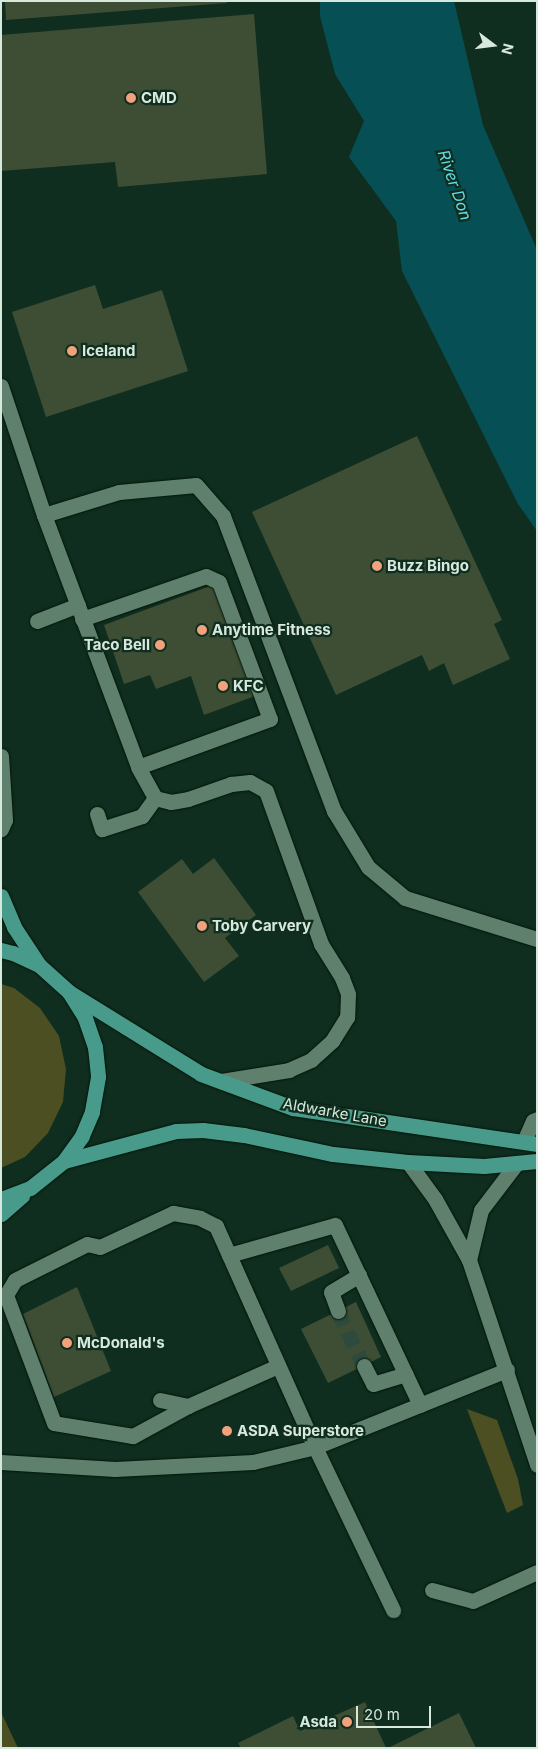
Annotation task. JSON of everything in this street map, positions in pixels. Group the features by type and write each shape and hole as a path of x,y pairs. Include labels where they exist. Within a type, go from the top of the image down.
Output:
{"main road":[{"path":"1,896 14,927 39,965 69,992 85,1018 95,1047 98,1077 89,1120 82,1136 64,1161 1,1214"},
{"path":"1,950 13,953 39,965"},
{"name":"Aldwarke Lane","path":"69,992 201,1074 293,1108 342,1117 531,1143"},
{"path":"64,1161 176,1132 203,1130 244,1134 333,1154 408,1162 484,1166 537,1161"},
{"path":"1,1199 30,1188"}],"street":[{"path":"1,386 44,515 80,612 138,767 155,798 171,802 188,799 231,784 250,782 266,790 322,944 342,978 348,994 347,1017 332,1041 311,1060 289,1070 221,1081"},
{"path":"44,515 119,492 196,485 223,516 334,811 368,867 405,898 526,934 537,939"},
{"path":"37,621 80,612 206,576 219,582 270,719 138,767"},
{"path":"1,756 5,820 1,829"},
{"path":"97,814 102,829 142,816 155,798"},
{"path":"531,1143 533,1122 537,1119"},
{"path":"408,1162 435,1199 469,1260 537,1465"},
{"path":"469,1260 481,1210 516,1164"},
{"path":"278,1366 188,1406 133,1436 54,1423 6,1295 16,1280 88,1244 100,1247 173,1213 200,1218 216,1226 315,1447 393,1610"},
{"path":"229,1255 335,1225 420,1405"},
{"path":"338,1311 331,1292 359,1275"},
{"path":"364,1366 373,1384 406,1374"},
{"path":"1,1462 115,1469 253,1462 315,1447 507,1370"},
{"path":"160,1400 188,1406"},
{"path":"432,1590 451,1593 474,1601 537,1572"}],"green space":[{"path":"1,984 14,988 40,1008 59,1036 66,1069 63,1102 48,1133 25,1157 1,1168"},
{"path":"467,1409 497,1420 518,1479 523,1505 507,1513"},
{"path":"1,1712 18,1748 1,1748"}],"water":[{"name":"River Don","path":"320,1 454,1 483,125 537,250 537,531 518,504 402,271 396,221 349,157 364,121 335,74 320,16"}],"building":[{"path":"5,1 227,1 227,3 6,20"},
{"name":"CMD","path":"254,14 267,174 118,187 115,162 1,171 1,35"},
{"name":"Iceland","path":"95,285 103,309 162,290 188,371 46,417 12,312"},
{"name":"Buzz Bingo","path":"417,436 502,620 494,624 510,659 453,685 444,663 429,671 422,655 336,695 252,512"},
{"path":"213,585 255,696 204,715 191,676 156,689 150,675 124,684 104,625"},
{"name":"Toby Carvery","path":"214,858 256,915 225,938 239,956 204,982 138,892 182,859 193,874"},
{"path":"328,1245 339,1268 291,1291 279,1268"},
{"name":"McDonald's","path":"77,1287 111,1371 54,1397 23,1314"},
{"path":"356,1302 381,1357 328,1383 301,1329"},
{"name":"Asda","path":"365,1702 386,1748 241,1748 238,1743 293,1716 300,1731"},
{"path":"459,1713 476,1748 388,1748"}],"tunnel":[{"path":"338,1311 364,1366"}],"place":[{"name":"CMD","path":"131,98"},
{"name":"Iceland","path":"72,351"},
{"name":"Buzz Bingo","path":"377,566"},
{"name":"Anytime Fitness","path":"202,630"},
{"name":"Taco Bell","path":"160,645"},
{"name":"KFC","path":"223,686"},
{"name":"Toby Carvery","path":"202,926"},
{"name":"McDonald's","path":"67,1343"},
{"name":"ASDA Superstore","path":"227,1431"},
{"name":"Asda","path":"347,1722"}]}
